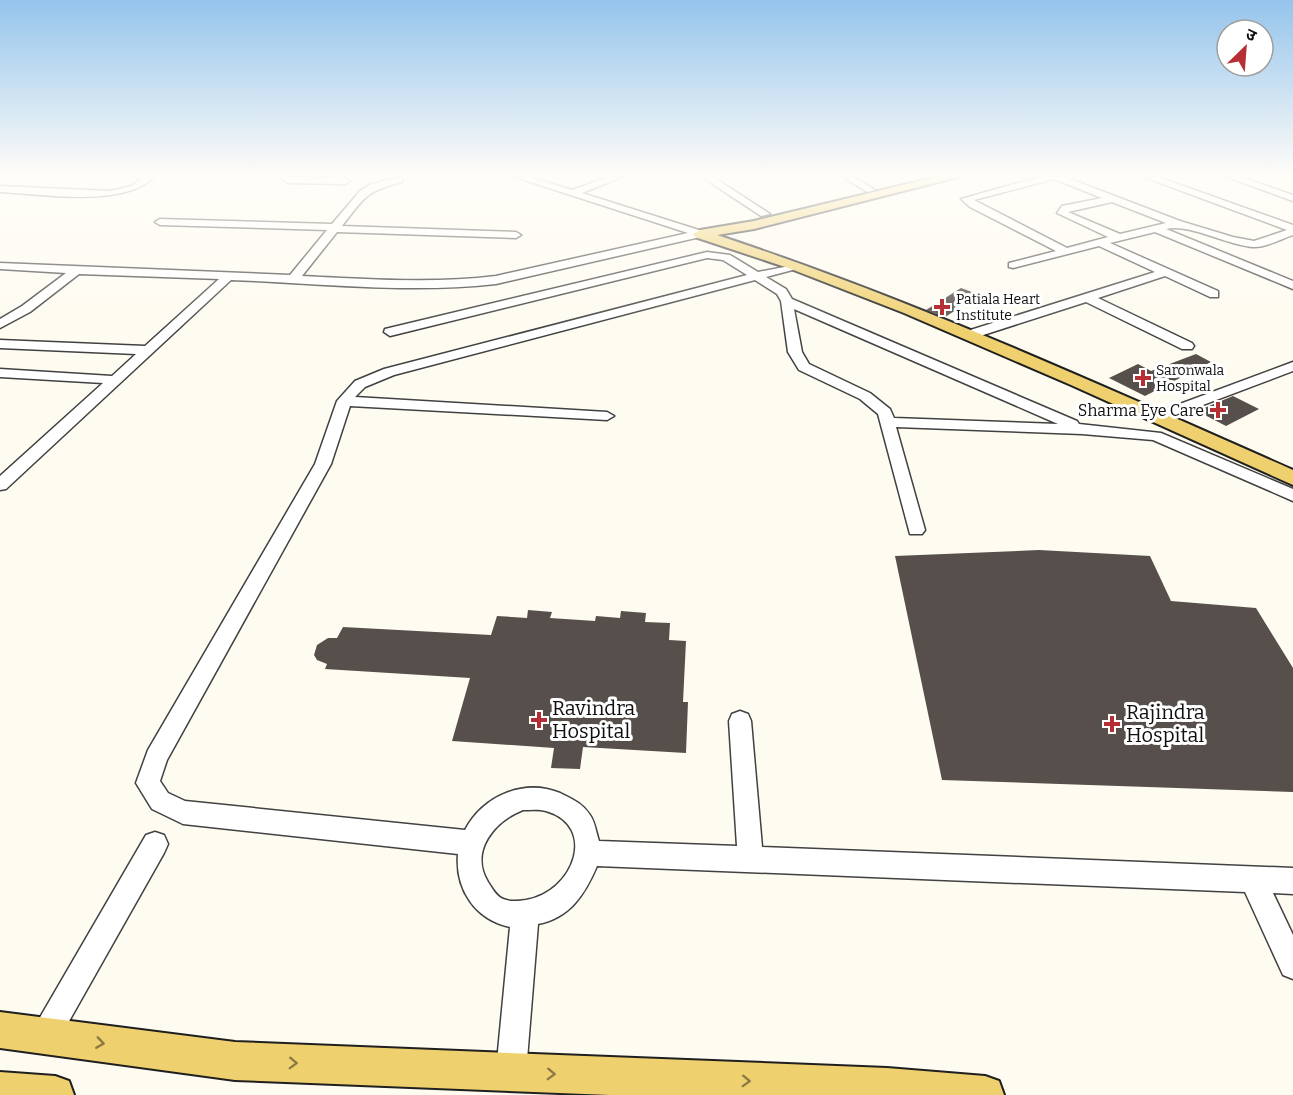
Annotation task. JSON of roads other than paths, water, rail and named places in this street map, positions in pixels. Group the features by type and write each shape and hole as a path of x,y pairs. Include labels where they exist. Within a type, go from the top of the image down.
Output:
{"main road":[{"path":"700,234 729,228"},
{"path":"700,234 796,266 969,335 1293,478"},
{"path":"0,1030 236,1061 887,1087 985,1095"},
{"path":"0,1091 55,1095"}],"street":[{"path":"293,279 335,228"},
{"path":"338,228 516,235"},
{"path":"681,228 700,234"},
{"path":"1021,228 1067,252"},
{"path":"1096,228 1119,238"},
{"path":"1012,266 1157,228"},
{"path":"1157,228 1293,285"},
{"path":"1193,228 1254,244 1293,230"},
{"path":"0,266 227,278 416,285 472,284 700,234"},
{"path":"1272,239 1293,244"},
{"path":"1101,243 1214,294"},
{"path":"390,332 714,254 726,257 782,292 787,301 795,352 804,367 865,396 885,411 916,530"},
{"path":"472,843 183,812 160,801 148,783 156,757 323,464 344,401 360,384 389,372 796,266"},
{"path":"0,324 26,309 77,270"},
{"path":"969,335 1165,272"},
{"path":"0,485 227,278"},
{"path":"1087,298 1187,346"},
{"path":"787,301 1082,429"},
{"path":"0,344 148,350"},
{"path":"0,358 15,345"},
{"path":"1158,417 1293,366"},
{"path":"0,373 116,380"},
{"path":"344,401 607,417"},
{"path":"887,422 1082,429 1156,436 1293,495"},
{"path":"740,721 750,858"},
{"path":"523,799 545,799 565,807 580,822 587,842 586,865 576,887 558,904 534,915 510,915 489,905 474,888 468,866 472,843 484,822 502,807 523,799"},
{"path":"45,1036 155,844"},
{"path":"587,853 1293,881"},
{"path":"1252,879 1293,965"},
{"path":"511,1072 525,914"}],"place":[{"name":"Patiala Heart Institute","path":"942,307"},
{"name":"Saronwala Hospital","path":"1143,378"},
{"name":"Sharma Eye Care","path":"1218,410"},
{"name":"Ravindra Hospital","path":"539,720"},
{"name":"Rajindra Hospital","path":"1112,724"}]}
